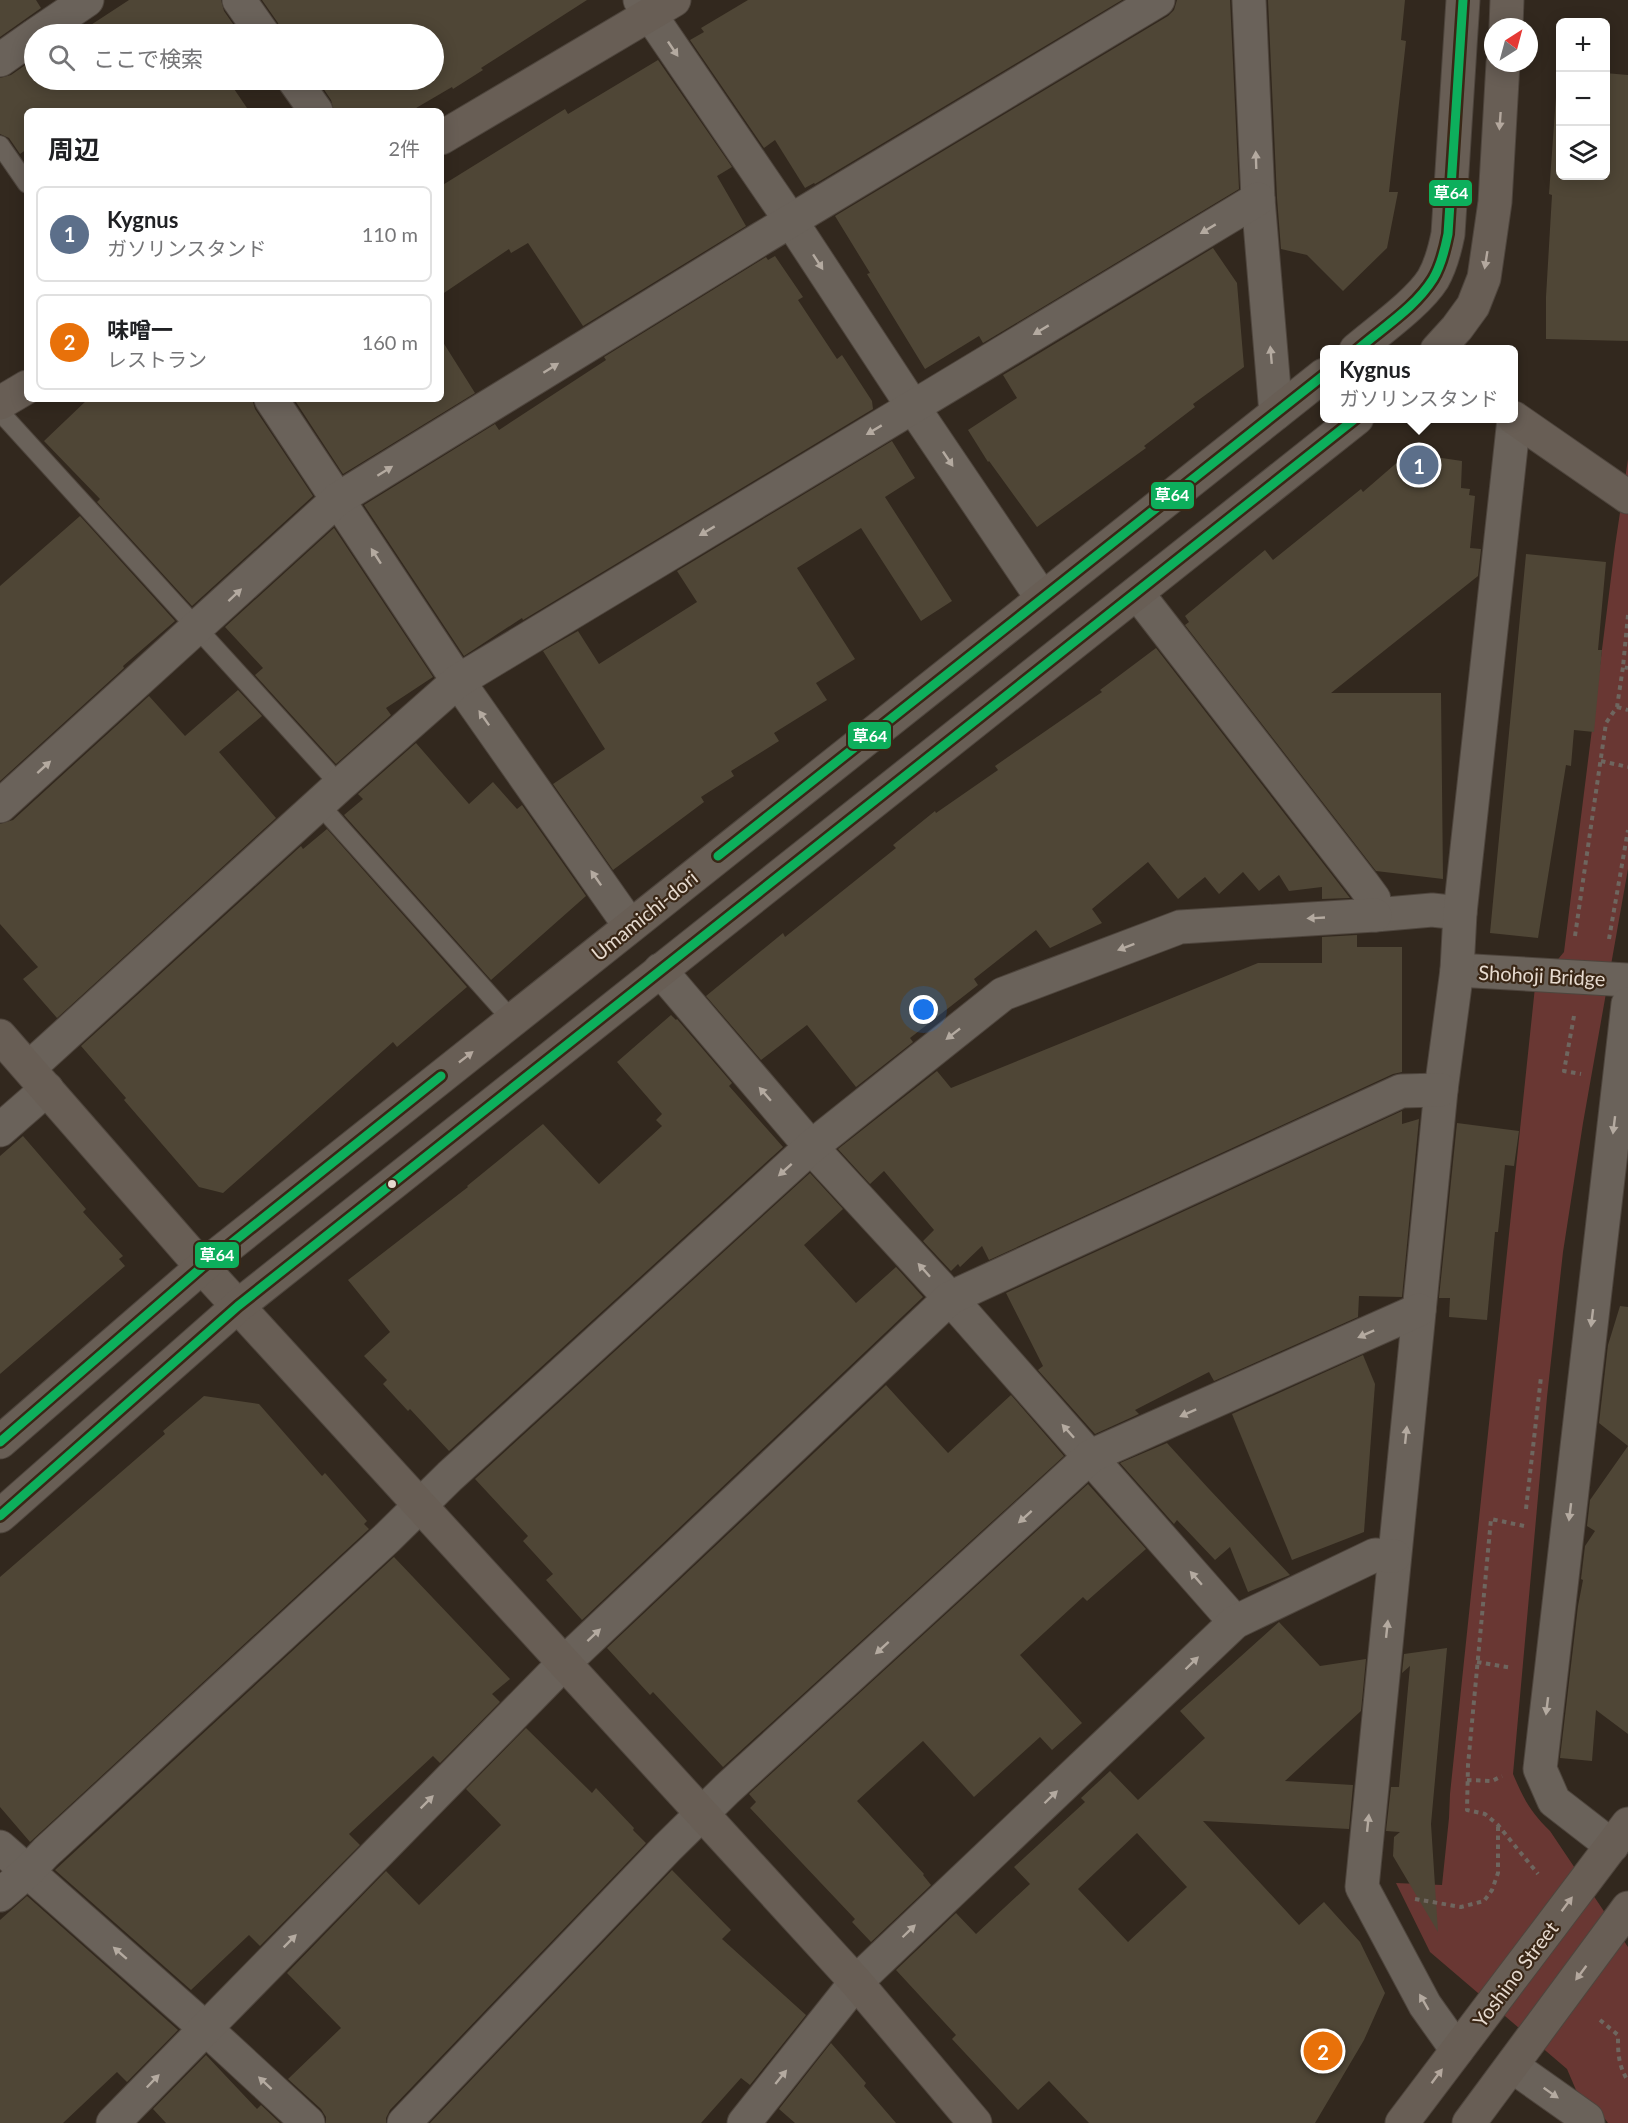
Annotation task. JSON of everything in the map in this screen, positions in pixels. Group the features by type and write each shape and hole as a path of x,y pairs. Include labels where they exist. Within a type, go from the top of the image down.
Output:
{"street":[{"path":"52,24 87,0"},
{"path":"239,0 256,24"},
{"path":"0,807 339,500 791,220 1158,0"},
{"path":"1250,0 1258,199 1276,413"},
{"path":"1362,345 1414,300 1432,280 1444,253 1448,234 1463,0"},
{"path":"1506,18 1507,0"},
{"path":"444,136 655,5 913,407 1042,598"},
{"path":"0,60 24,43"},
{"path":"1452,342 1473,306 1484,278 1495,202 1502,72"},
{"path":"301,90 314,108"},
{"path":"0,1130 38,1078 329,795 458,681 1258,199"},
{"path":"1444,253 1452,342"},
{"name":"Umamichi-dori","path":"0,1442 202,1267 1320,378"},
{"path":"0,403 24,389"},
{"path":"273,402 458,681 630,926"},
{"path":"1518,421 1628,497"},
{"path":"0,1516 238,1306 1350,423"},
{"path":"1457,2050 1425,2005 1362,1887 1441,1090 1457,970 1460,912 1513,423"},
{"path":"1137,593 1363,884 1374,899 1375,915"},
{"path":"0,1895 421,1504 811,1147 1003,994 1180,927 1432,910 1460,912"},
{"path":"660,970 811,1147 950,1298 1235,1622"},
{"name":"Shohoji Bridge","path":"1457,970 1615,979"},
{"path":"1620,1835 1554,1801 1540,1769 1628,1004"},
{"path":"0,1036 202,1267 856,1982 975,2123"},
{"path":"113,2123 565,1662 950,1298 1401,1091 1441,1090"},
{"path":"404,2123 703,1814 1091,1456 1419,1310"},
{"path":"744,2123 856,1982 1235,1622 1375,1555 1394,1556"},
{"name":"Yoshino Street","path":"1402,2123 1620,1835"},
{"path":"0,1847 205,2028 308,2123"},
{"path":"1469,2123 1628,1908"},
{"path":"1512,2066 1587,2119 1588,2123"}],"lane":[{"path":"0,145 24,180"},
{"path":"0,412 198,629 329,795 512,1020"}],"path":[{"path":"1569,976 1606,723 1617,707 1626,668 1628,615"},
{"path":"1617,707 1628,710"},
{"path":"1601,761 1628,767"},
{"path":"1615,979 1628,830"},
{"path":"1524,1526 1491,1520 1467,1780 1467,1810 1485,1814 1538,1874"},
{"path":"1477,1662 1512,1668"},
{"path":"1467,1780 1492,1781 1504,1774"},
{"path":"1412,1898 1461,1907 1484,1901 1492,1890 1498,1873 1498,1826"},
{"path":"1600,2020 1618,2035 1618,2058 1628,2080"}],"shaded area":[{"path":"1628,459 1628,869 1583,1123 1563,1252 1547,1397 1513,1774 1528,1805 1550,1831 1628,1947 1628,2123 1608,2123 1599,2111 1576,2090 1567,2069 1430,1952 1396,1883 1442,1885 1535,987 1564,952"}],"building":[{"path":"0,0 36,0 41,8 0,37"},
{"path":"129,0 221,0 224,11 233,24 92,24"},
{"path":"262,0 587,0 481,68 483,70 453,89 452,87 416,108 333,108 324,90 444,90 444,24 278,23"},
{"path":"748,0 1122,0 805,188 775,140 764,148 690,40 704,32 701,28"},
{"path":"1177,0 1230,0 1239,189 983,343 979,336 925,369 867,274 870,273 835,216 1168,16 1174,10"},
{"path":"1268,0 1405,0 1401,40 1406,41 1389,192 1398,192 1387,248 1343,291 1307,255 1281,249"},
{"path":"658,60 732,167 717,176 746,226 583,326 528,243 511,253 509,249 444,293 444,184 565,109 568,114"},
{"path":"24,66 24,90 235,90 247,108 24,108 24,151 20,154 9,138 0,134 0,78 11,75"},
{"path":"1610,73 1628,75 1628,341 1546,339 1552,195 1549,194 1556,97 1556,180 1610,180"},
{"path":"1213,248 1237,283 1244,367 1193,404 1195,407 1144,446 1146,448 1037,527 988,462 968,430 1017,398 1003,375"},
{"path":"775,256 803,297 798,300 837,359 842,355 872,401 873,409 523,620 522,618 464,656 364,505 495,424 499,430 606,360 604,357 766,257 768,260"},
{"path":"444,344 475,393 343,474 296,402 444,402"},
{"path":"85,402 253,402 255,409 313,496 192,606 97,502 100,499 44,441"},
{"path":"892,441 915,478 885,497 952,601 921,621 861,528 797,568 855,659 816,683 827,700 774,733 779,741 731,771 734,776 701,797 704,802 613,870 553,784 605,749 543,651 578,631 599,664 697,602 677,571"},
{"path":"1408,453 1462,461 1461,488 1470,489 1469,495 1475,496 1470,548 1481,549 1478,576 1331,693 1441,693 1443,879 1376,871 1185,625 1189,622 1185,616 1265,550 1273,560 1361,489 1363,492"},
{"path":"80,516 175,621 123,666 124,668 0,781 0,586"},
{"path":"334,528 433,677 386,708 391,715 336,764 255,675 263,668 225,627"},
{"path":"1526,554 1606,562 1598,650 1602,650 1594,732 1574,730 1571,766 1566,765 1538,938 1490,933"},
{"path":"1156,648 1350,898 1322,899 1322,887 1289,891 1279,875 1259,891 1243,872 1219,894 1205,877 1178,899 1148,862 1092,909 1102,923 1050,948 1036,930 974,979 978,985 910,1038 913,1042 856,1087 807,1025 761,1060 706,996 783,933 785,937 896,848 893,845 935,811 936,813 998,770 995,766 1102,692 1100,690"},
{"path":"238,690 262,716 219,752 276,818 57,1018 23,979 38,967 0,924 0,824 13,820 149,696 185,736"},
{"path":"416,743 469,804 493,782 517,809 522,805 586,896 491,980 344,815 363,799 358,794"},
{"path":"327,829 467,987 397,1047 393,1042 223,1193 199,1187 81,1046 301,846 303,849"},
{"path":"1357,935 1357,947 1402,947 1402,1072 1393,1074 989,1260 982,1246 960,1267 958,1264 951,1271 923,1241 934,1230 884,1171 870,1184 838,1149 937,1071 951,1088 1258,963 1322,963 1322,937"},
{"path":"671,1015 732,1083 729,1086 783,1147 449,1451 383,1384 387,1380 364,1356 390,1332 348,1280 468,1187 543,1124 599,1184 662,1126 656,1120 662,1114 617,1062"},
{"path":"1402,1111 1402,1124 1419,1119 1402,1297 1359,1296 1358,1317 1214,1381 1209,1372 1135,1410 1139,1414 1095,1434 1038,1370 1043,1366 1006,1293"},
{"path":"1457,1123 1519,1131 1514,1166 1505,1165 1498,1232 1495,1232 1487,1320 1449,1317 1450,1298 1439,1298"},
{"path":"23,1136 86,1209 83,1212 123,1256 119,1259 125,1266 0,1374 0,1156"},
{"path":"810,1173 843,1209 804,1245 856,1303 896,1267 923,1297 582,1620 546,1580 553,1574 523,1541 528,1536 475,1479"},
{"path":"1620,1306 1628,1307 1628,1446 1599,1423 1608,1345"},
{"path":"1363,1355 1375,1384 1364,1532 1292,1560 1232,1414"},
{"path":"886,1385 948,1453 1011,1395 1064,1456 723,1767 653,1692 650,1695 607,1648"},
{"path":"204,1396 259,1404 322,1476 325,1473 367,1521 364,1524 369,1529 30,1842 0,1807 0,1577 165,1434 163,1431"},
{"path":"1167,1443 1290,1575 1248,1592 1230,1547 1215,1560 1177,1520 1174,1524 1120,1463"},
{"path":"1628,1446 1628,1734 1596,1710 1592,1761 1560,1758 1583,1580 1581,1579 1585,1546 1595,1531 1587,1526 1590,1500"},
{"path":"1088,1484 1146,1549 1087,1601 1083,1597 1020,1655 1082,1723 1052,1750 1040,1737 974,1797 923,1741 857,1801 924,1874 931,1885 871,1942 852,1922 855,1919 750,1808 756,1802 749,1794"},
{"path":"394,1557 510,1679 492,1694 500,1702 440,1763 433,1756 349,1834 360,1845 260,1946 249,1935 191,1990 55,1870"},
{"path":"1279,1622 1320,1666 1366,1659 1361,1711 1285,1781 1353,1785 1349,1829 1203,1821 1299,1925 1324,1902 1360,1942 1385,1993 1364,2040 1315,2123 1089,2123 1049,2081 1018,2110 952,2039 956,2035 896,1970 956,1913 976,1934 1030,1884 1014,1867 1085,1802 1081,1798 1110,1771 1138,1800 1205,1738 1180,1711","holes":["1137,1833 1187,1887 1128,1942 1078,1889"]},
{"path":"1447,1648 1431,1824 1438,1932 1393,1856 1394,1837 1400,1832 1386,1831 1391,1787 1399,1787 1410,1666 1402,1673 1404,1654"},
{"path":"526,1728 592,1793 596,1788 646,1843 390,2110 386,2123 326,2123 326,2117 321,2109 288,2079 341,2028 287,1973 386,1871 419,1905 501,1825 466,1789"},
{"path":"672,1870 731,1930 722,1939 806,2015 750,2085 741,2078 701,2123 430,2123"},
{"path":"27,1896 178,2030 127,2082 117,2072 63,2123 0,2123 0,1920"},
{"path":"831,2043 866,2083 864,2086 896,2123 795,2123 779,2109"},
{"path":"206,2055 257,2109 261,2105 280,2123 166,2123 153,2109"}],"transit line":[{"name":"草64","path":"1363,345 1398,317 1426,289 1442,257 1448,234 1463,0"},
{"name":"草64","path":"718,856 1320,378"},
{"name":"草64","path":"0,1516 238,1306 1350,423"},
{"name":"草64","path":"0,1442 202,1267 441,1076"}],"place":[{"name":"Kygnus","path":"1419,465"},
{"name":"味噌一","path":"1323,2051"}]}
